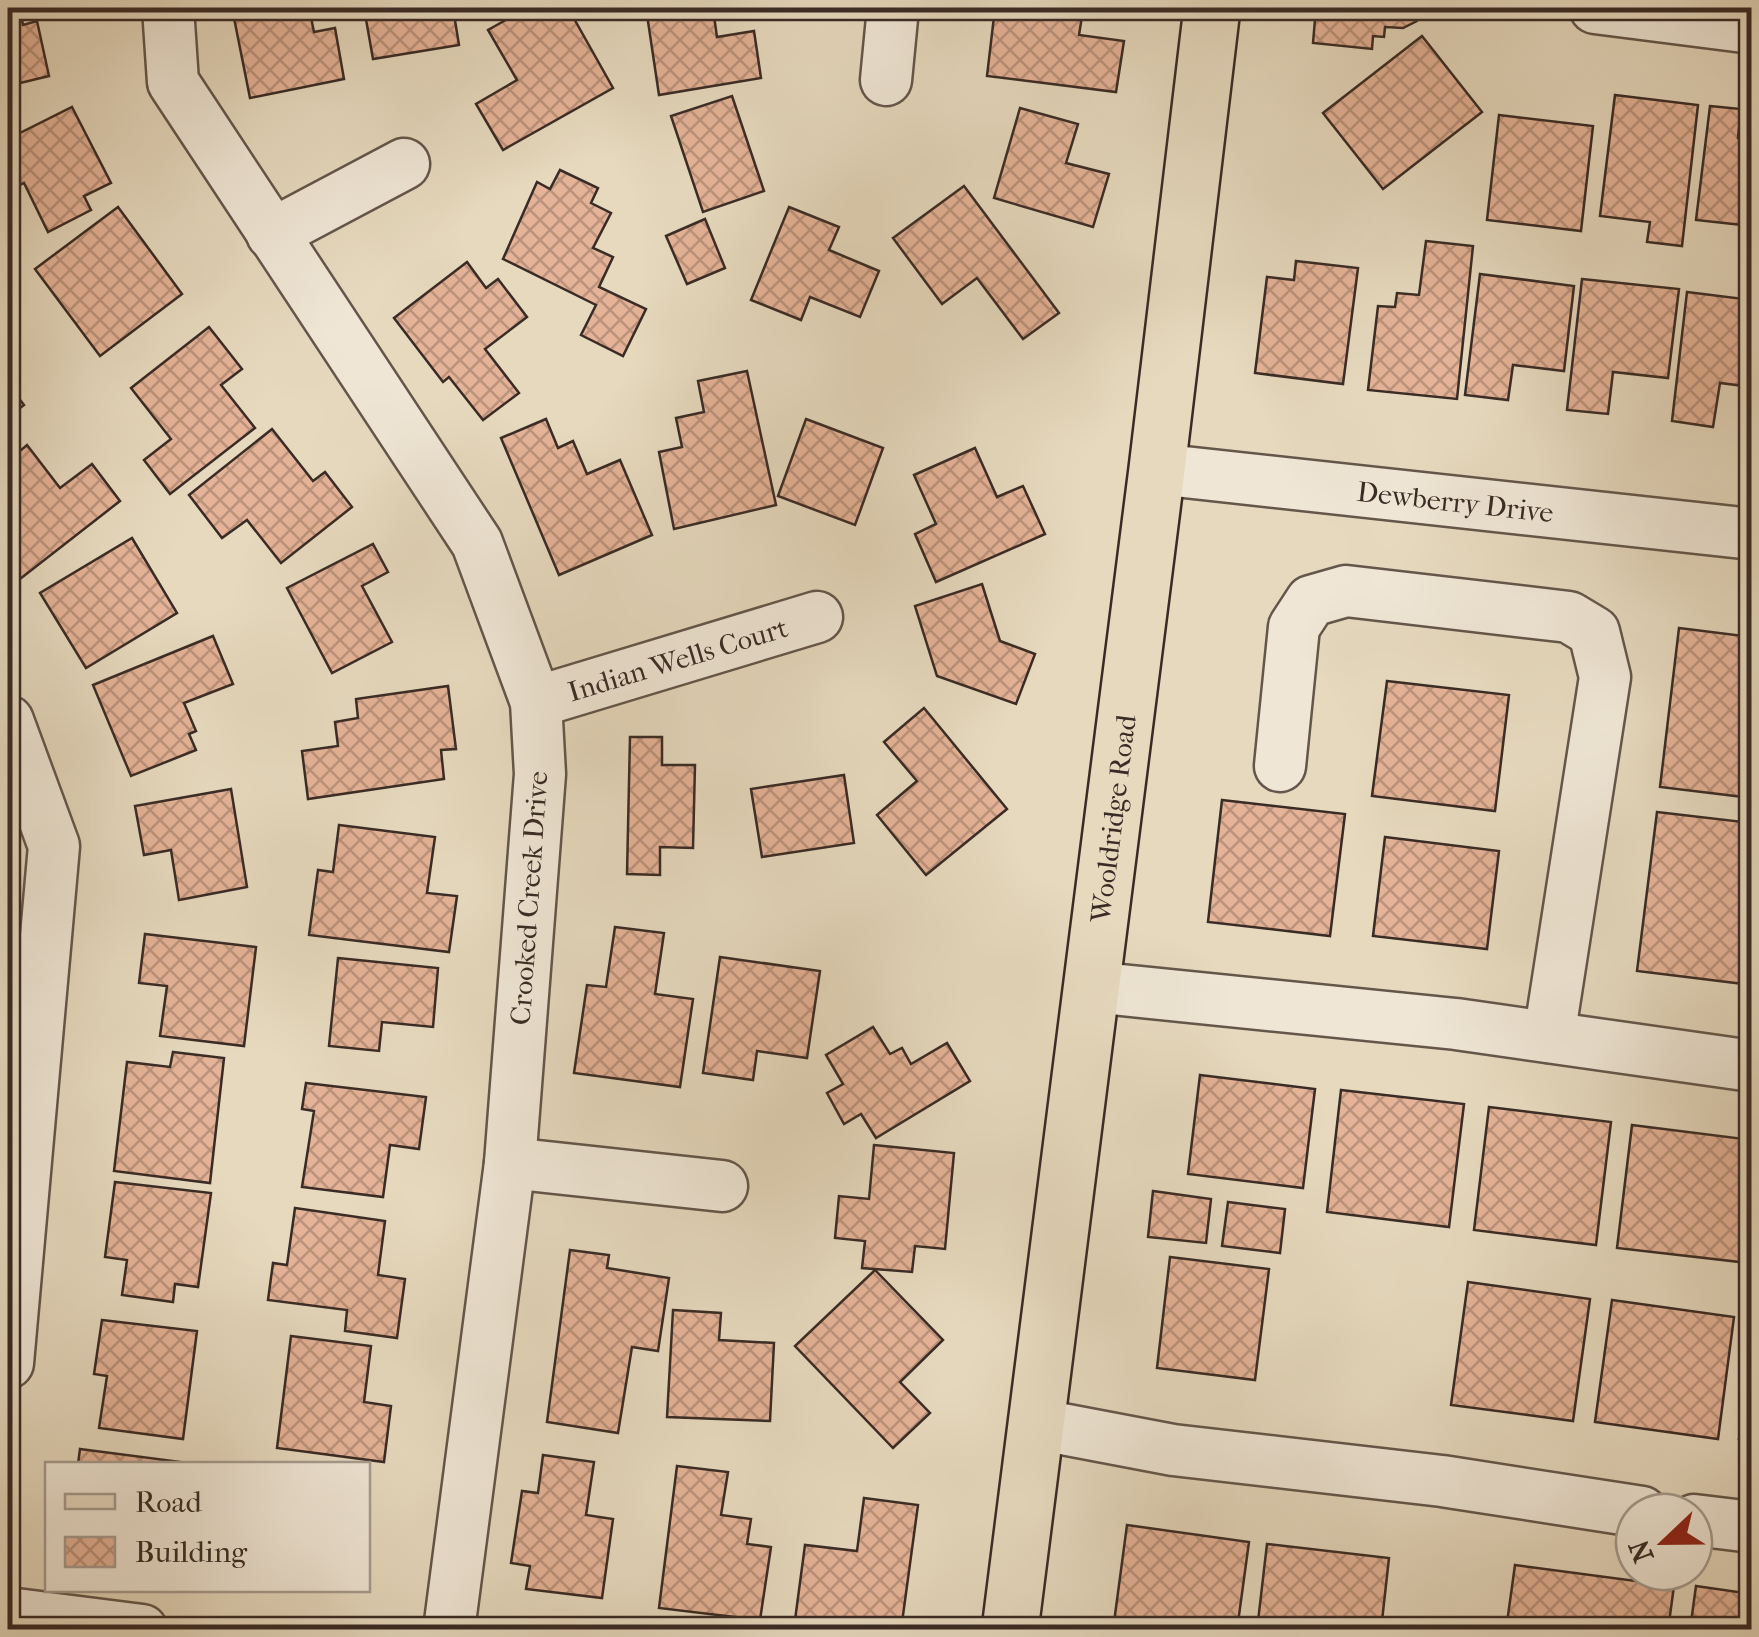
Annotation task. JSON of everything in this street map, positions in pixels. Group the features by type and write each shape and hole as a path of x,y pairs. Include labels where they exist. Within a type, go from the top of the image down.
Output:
{"main road":[{"name":"Wooldridge Road","path":"1010,1630 1212,8"}],"street":[{"name":"Crooked Creek Drive","path":"168,8 172,82 477,544 536,702 540,774 510,1163 449,1630"},
{"path":"886,80 893,8"},
{"path":"1595,8 1752,28"},
{"path":"272,234 404,164"},
{"name":"Dewberry Drive","path":"1157,470 1752,534"},
{"path":"1280,766 1294,627 1311,601 1346,591 1569,617 1594,632 1605,676 1548,1037"},
{"name":"Indian Wells Court","path":"536,702 817,617"},
{"path":"8,720 54,846 8,1362"},
{"path":"1092,987 1548,1037 1752,1066"},
{"path":"510,1163 722,1186"},
{"path":"1036,1424 1173,1450 1442,1481 1614,1508"},
{"path":"1714,1522 1752,1527"},
{"path":"8,1613 142,1630"}],"building":[{"path":"8,8 20,8 23,25 37,21 49,76 8,86"},
{"path":"232,8 309,8 314,32 335,28 344,79 250,98"},
{"path":"364,8 453,8 459,45 373,59"},
{"path":"527,8 568,8 613,88 503,150 476,104 517,80 488,30"},
{"path":"646,8 722,8 713,9 717,37 754,31 761,78 659,95"},
{"path":"995,8 1083,10 1079,35 1124,41 1116,92 987,76"},
{"path":"1316,8 1419,8 1417,21 1403,28 1385,27 1384,37 1373,36 1372,49 1313,43"},
{"path":"1422,36 1482,112 1383,189 1323,113"},
{"path":"1615,95 1698,105 1682,246 1647,242 1650,222 1600,216"},
{"path":"732,96 764,191 703,212 671,116"},
{"path":"1710,106 1741,109 1738,138 1752,140 1752,226 1696,220"},
{"path":"72,107 111,183 84,196 91,210 48,232 24,183 8,191 8,139"},
{"path":"1020,108 1078,124 1066,163 1109,174 1093,227 994,198"},
{"path":"1499,115 1593,126 1581,231 1487,220"},
{"path":"560,170 598,188 591,203 611,213 593,248 613,257 599,287 646,309 623,356 581,335 596,305 503,259 537,182 550,189"},
{"path":"964,186 1059,313 1023,339 977,278 942,304 893,238"},
{"path":"118,207 182,294 100,356 35,269"},
{"path":"789,207 839,227 829,250 879,271 860,317 810,297 801,320 751,300"},
{"path":"705,219 725,268 687,284 666,236"},
{"path":"1426,241 1473,246 1457,399 1368,390 1378,306 1395,307 1397,293 1419,295"},
{"path":"1296,261 1358,268 1343,384 1255,373 1267,277 1294,280"},
{"path":"467,262 486,288 498,279 527,317 485,349 519,393 483,420 449,377 443,382 394,318"},
{"path":"1480,274 1574,286 1564,371 1513,365 1508,400 1465,395"},
{"path":"1582,279 1679,289 1668,378 1613,372 1608,414 1567,410"},
{"path":"1687,292 1752,300 1752,387 1720,383 1713,427 1672,421"},
{"path":"209,327 242,369 221,385 255,428 170,494 144,460 171,439 131,388"},
{"path":"747,371 776,505 674,529 659,452 682,447 676,418 704,412 698,381"},
{"path":"8,384 24,405 8,417"},
{"path":"546,419 558,448 573,441 587,474 620,460 652,535 559,575 501,438"},
{"path":"806,419 883,448 855,525 778,496"},
{"path":"272,429 313,481 325,472 352,507 281,563 247,520 222,538 189,495"},
{"path":"27,445 60,488 92,464 120,501 20,579 8,563 8,461"},
{"path":"975,448 997,497 1023,486 1045,534 936,582 915,534 936,524 914,475"},
{"path":"132,538 177,613 86,668 40,593"},
{"path":"373,544 388,572 362,586 392,642 332,673 287,588"},
{"path":"982,584 1000,641 1035,654 1016,704 937,676 915,606"},
{"path":"1679,628 1752,637 1752,798 1660,787"},
{"path":"213,636 233,684 184,703 196,731 189,734 196,750 131,776 93,685"},
{"path":"1387,681 1509,695 1495,811 1372,796"},
{"path":"448,686 456,749 441,750 444,779 308,799 302,751 338,746 335,722 358,718 356,699"},
{"path":"924,708 1007,809 926,875 877,815 917,781 884,742"},
{"path":"630,737 662,737 662,765 695,765 693,848 660,847 660,875 627,874"},
{"path":"844,775 854,843 762,857 751,789"},
{"path":"231,789 247,887 179,900 171,850 144,855 135,806"},
{"path":"1222,800 1345,814 1330,936 1208,922"},
{"path":"1657,812 1752,823 1752,985 1637,971"},
{"path":"339,825 435,837 427,893 457,896 449,952 309,935 318,870 333,872"},
{"path":"1385,837 1499,851 1487,949 1373,936"},
{"path":"615,927 664,933 655,994 693,999 680,1087 574,1073 587,985 606,987"},
{"path":"145,934 256,947 244,1046 160,1036 167,986 139,983"},
{"path":"720,957 820,971 807,1058 757,1051 753,1080 703,1073"},
{"path":"338,958 438,968 433,1027 382,1022 379,1051 329,1046"},
{"path":"873,1027 890,1054 902,1048 911,1064 947,1043 970,1081 876,1138 861,1114 844,1124 827,1093 843,1084 826,1055"},
{"path":"173,1052 224,1058 210,1183 114,1171 127,1062 170,1067"},
{"path":"1200,1075 1315,1089 1303,1188 1188,1174"},
{"path":"306,1083 426,1097 419,1149 390,1145 383,1197 302,1187 314,1111 302,1109"},
{"path":"1341,1090 1464,1104 1449,1227 1327,1212"},
{"path":"1489,1107 1611,1122 1596,1245 1474,1230"},
{"path":"1632,1125 1752,1140 1740,1262 1617,1248"},
{"path":"874,1145 954,1153 945,1249 915,1246 912,1272 862,1268 865,1241 835,1238 839,1196 869,1199"},
{"path":"115,1182 211,1193 198,1287 175,1284 173,1302 122,1295 127,1260 105,1257"},
{"path":"1153,1191 1211,1199 1206,1243 1148,1237"},
{"path":"1228,1202 1285,1209 1280,1253 1222,1246"},
{"path":"295,1208 385,1221 378,1275 405,1279 397,1338 345,1331 347,1310 268,1300 273,1263 287,1265"},
{"path":"570,1250 609,1255 607,1268 669,1278 658,1351 632,1347 618,1433 547,1422"},
{"path":"1170,1257 1269,1269 1255,1380 1157,1368"},
{"path":"875,1270 943,1340 900,1382 930,1413 893,1448 795,1346"},
{"path":"1468,1282 1590,1299 1573,1421 1451,1405"},
{"path":"1612,1300 1734,1317 1718,1439 1595,1422"},
{"path":"673,1310 721,1313 719,1340 774,1343 770,1421 667,1417"},
{"path":"102,1320 197,1331 183,1439 99,1428 107,1376 94,1374"},
{"path":"291,1336 371,1346 364,1402 391,1406 384,1462 277,1448"},
{"path":"1752,1348 1752,1441 1739,1439"},
{"path":"80,1449 181,1462 78,1462"},
{"path":"543,1455 594,1462 586,1515 613,1519 602,1598 526,1589 530,1566 511,1563 522,1491 538,1493"},
{"path":"677,1466 728,1472 721,1515 751,1519 747,1544 771,1547 760,1620 659,1608"},
{"path":"864,1498 918,1505 901,1630 795,1620 805,1545 857,1551"},
{"path":"1127,1525 1249,1542 1237,1630 1113,1630"},
{"path":"1267,1544 1389,1558 1381,1630 1257,1630"},
{"path":"1515,1565 1614,1578 1614,1592 1673,1592 1668,1630 1506,1630"},
{"path":"1714,1589 1752,1594 1752,1630 1690,1630 1695,1592 1714,1592"}]}
